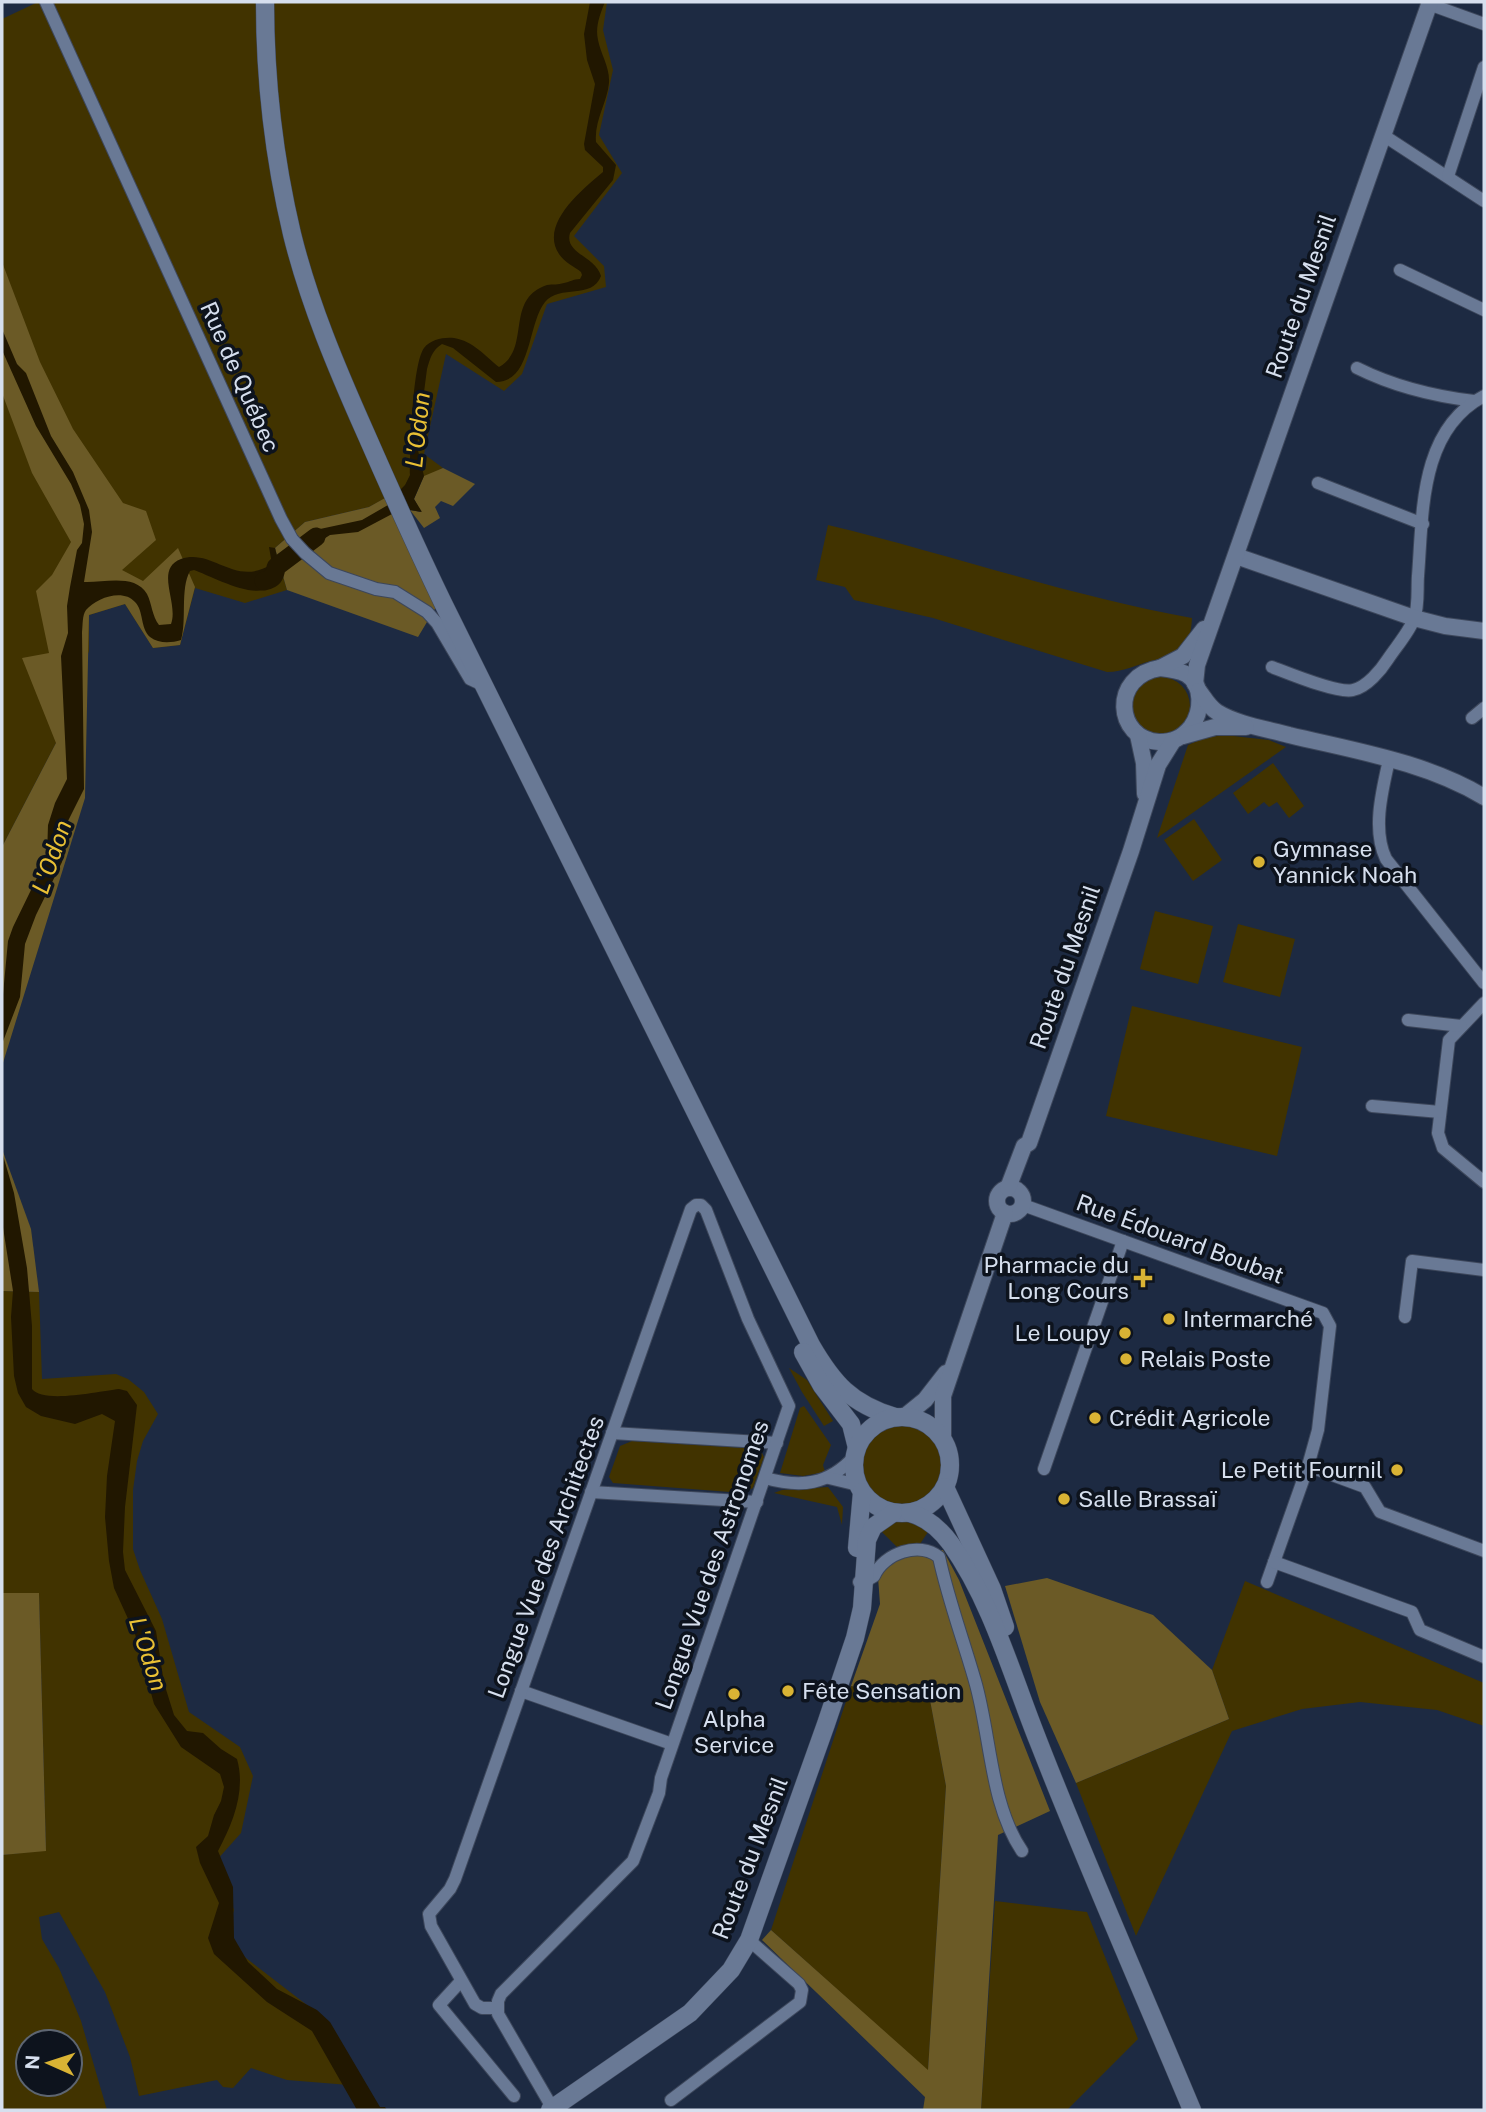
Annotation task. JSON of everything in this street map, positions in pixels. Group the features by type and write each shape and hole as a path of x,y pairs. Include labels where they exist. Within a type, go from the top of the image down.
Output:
{"main road":[{"path":"265,2 265,40 276,150 292,234 331,351 412,540 821,1363 862,1405 927,1423 943,1440 950,1458 945,1487 931,1504 901,1513"},
{"path":"761,1245 770,1277 801,1348 822,1387 850,1424 855,1453 853,1467 860,1489 875,1506 932,1523 951,1544 975,1587 1012,1665 1038,1741 1192,2110"},
{"path":"855,1453 871,1428 899,1417"},
{"path":"945,1487 1000,1610 1012,1665"},
{"name":"Route du Mesnil","path":"555,2109 690,2013 731,1970 749,1940 822,1737 858,1625 862,1608 860,1489"},
{"name":"Route du Mesnil","path":"860,1582 867,1540 873,1527 901,1513"}],"street":[{"name":"Rue de Québec","path":"46,2 292,538 318,566 341,579 395,592 415,603 437,623 470,679 483,685"},
{"path":"1429,3 1484,24"},
{"name":"Route du Mesnil","path":"1197,688 1197,665 1429,3"},
{"path":"1448,176 1484,67"},
{"path":"1383,135 1484,201"},
{"path":"1400,270 1484,310"},
{"path":"1357,368 1408,389 1442,397 1479,398"},
{"path":"1272,667 1340,690 1353,690 1365,684 1382,668 1414,618 1426,481 1436,450 1456,418 1479,398"},
{"path":"1318,483 1423,524"},
{"path":"1236,556 1414,618 1445,626 1484,631"},
{"name":"Route du Mesnil","path":"1160,668 1183,656 1219,606"},
{"path":"1255,726 1215,727 1178,738 1152,741 1138,735 1128,722 1126,696 1134,678 1149,670 1178,670 1189,676 1209,705 1218,713 1255,726 1349,750 1357,759 1388,763 1448,778 1484,797"},
{"path":"1178,738 1193,724 1199,705 1197,688"},
{"path":"1472,718 1484,708"},
{"name":"Route du Mesnil","path":"1138,735 1144,763 1146,807"},
{"name":"Route du Mesnil","path":"1004,1213 998,1206 997,1197 1016,1194 1024,1146 1029,1143 1146,807 1158,765 1178,738"},
{"path":"1388,763 1380,815 1379,845 1386,859 1484,983"},
{"path":"1484,1003 1449,1040 1438,1133 1443,1148 1484,1182"},
{"path":"1408,1020 1461,1026"},
{"path":"1371,1106 1440,1112"},
{"path":"943,1440 943,1396 1004,1213 1016,1213 1016,1194"},
{"name":"Rue Édouard Boubat","path":"1016,1194 1123,1241 1323,1313 1330,1326 1318,1430 1308,1466"},
{"name":"Longue Vue des Architectes","path":"461,1981 431,1926 430,1910 447,1893 455,1879 691,1209 695,1205"},
{"name":"Longue Vue des Astronomes","path":"497,2008 501,1994 633,1861 659,1793 661,1778 789,1406 747,1319 706,1210 701,1205 695,1205"},
{"path":"1044,1469 1123,1241"},
{"path":"1405,1317 1412,1261 1484,1270"},
{"path":"899,1417 925,1400 943,1378 962,1335"},
{"path":"612,1433 777,1443"},
{"path":"829,1478 855,1453"},
{"path":"1267,1582 1308,1466 1365,1487 1380,1512 1484,1551"},
{"path":"765,1478 800,1483 829,1478 860,1489"},
{"path":"591,1492 757,1502"},
{"path":"860,1582 874,1576 897,1553 920,1549 931,1551 939,1557 944,1582 976,1683 1003,1811 1011,1835 1022,1851"},
{"path":"1274,1562 1412,1612 1420,1630 1484,1657"},
{"path":"521,1691 673,1744"},
{"path":"671,2100 800,2002 802,1990 799,1984 749,1940"},
{"path":"514,2096 439,2005 461,1981 478,2007 497,2008 500,2018 555,2109"}],"shaded area":[{"path":"38,2 607,2 603,30 613,70 599,135 622,173 574,236 604,266 606,287 547,304 522,374 504,391 446,354 424,454 443,468 369,507 305,522 275,548 287,590 245,603 195,588 180,645 153,648 125,604 89,615 89,651 56,743 2,847 2,19"},
{"path":"2,262 40,362 73,429 123,503 146,511 156,540 122,570 143,581 178,548 195,587 180,645 153,648 125,604 89,615 85,798 2,1066 2,847 56,743 22,658 49,653 36,591 52,575 71,542 32,473 2,393"},
{"path":"443,468 475,484 453,506 441,501 435,507 440,518 424,528 410,510 421,512 414,499 424,476"},
{"path":"385,498 436,607 418,637 287,590 275,548 305,522 369,507"},
{"path":"828,525 1055,587 1192,618 1189,638 1182,650 1170,656 1124,670 1107,672 933,618 854,600 845,587 816,580"},
{"path":"1155,677 1167,677 1182,685 1190,700 1190,712 1182,727 1167,735 1155,735 1140,727 1132,712 1132,700 1140,685"},
{"path":"1224,735 1269,740 1286,747 1157,838 1188,745 1204,738"},
{"path":"1273,763 1304,806 1289,818 1277,802 1269,807 1264,802 1248,814 1233,793"},
{"path":"1194,819 1222,860 1193,881 1164,840"},
{"path":"1155,911 1213,926 1198,984 1140,969"},
{"path":"1238,924 1295,939 1280,997 1223,982"},
{"path":"1132,1006 1302,1047 1277,1156 1106,1116"},
{"path":"2,1149 31,1229 39,1292 2,1291"},
{"path":"2,1291 39,1292 42,1379 116,1374 128,1379 144,1392 158,1414 143,1441 137,1461 133,1490 133,1549 162,1619 189,1712 240,1747 253,1776 241,1833 216,1861 234,1910 224,1941 316,2012 349,2085 287,2080 251,2068 233,2088 223,2087 217,2080 139,2096 130,2057 105,1992 59,1912 39,1917 42,1939 59,1968 83,2028 14,2028 14,2098 84,2098 84,2031 107,2110 2,2110 2,1855 46,1850 39,1594 2,1593"},
{"path":"789,1368 807,1380 833,1421 824,1426"},
{"path":"804,1406 831,1445 823,1465 825,1472 803,1476 780,1473 800,1408"},
{"path":"903,1424 919,1427 932,1436 941,1449 944,1465 941,1481 932,1494 919,1503 903,1506 887,1503 874,1494 865,1481 862,1465 865,1449 874,1436 887,1427"},
{"path":"632,1441 760,1449 764,1457 753,1488 743,1493 613,1483 609,1477 620,1446"},
{"path":"828,1487 843,1507 842,1525 837,1507 774,1493 782,1490"},
{"path":"894,1522 908,1522 930,1529 920,1544 899,1549 879,1529"},
{"path":"943,1550 959,1580 1050,1811 998,1835 981,2110 923,2110 925,2097 762,1940 771,1930 928,2070 946,1786 930,1700 851,1686 880,1604 878,1577 893,1562 907,1554"},
{"path":"1047,1578 1153,1615 1212,1670 1229,1719 1076,1783 1040,1702 1005,1586"},
{"path":"1245,1581 1484,1683 1484,1726 1437,1710 1360,1702 1302,1709 1232,1731 1136,1936 1076,1783 1229,1719 1212,1670"},
{"path":"2,1593 39,1593 46,1851 2,1855"},
{"path":"851,1686 930,1700 946,1786 928,2071 771,1930"},
{"path":"995,1901 1087,1912 1138,2039 1067,2110 981,2110"}],"water":[{"path":"590,2 605,2 598,21 597,35 609,77 596,142 616,165 613,180 570,233 569,240 576,250 598,269 601,276 591,288 559,294 545,302 539,312 523,363 508,380 496,382 453,348 442,344 436,349 427,369 417,446 424,476 414,499 422,512 410,510 404,496 398,492 410,475 414,389 424,348 438,339 461,340 499,367 509,359 514,349 522,312 526,301 534,292 547,285 580,279 582,275 559,254 554,243 559,219 566,208 603,172 603,167 585,150 584,144 595,84 587,60 584,34"},
{"path":"2,329 17,364 26,373 51,436 73,472 89,510 92,532 84,582 118,580 142,587 159,625 171,624 173,616 169,570 181,559 204,559 247,572 272,564 269,547 275,548 281,574 270,587 254,591 232,586 194,570 190,571 185,587 181,640 173,642 161,642 150,637 138,606 130,598 110,596 86,610 82,632 84,789 65,827 66,841 62,862 25,944 20,997 2,1044 2,1005 8,941 47,857 48,825 67,779 61,656 68,633 67,606 70,587 77,550 82,543 84,524 71,484 36,426 2,350"},
{"path":"388,505 392,514 358,532 330,535 308,549 303,542 320,529 362,520"},
{"path":"2,1152 14,1193 27,1268 32,1326 32,1389 48,1396 59,1396 119,1389 127,1391 137,1405 125,1507 125,1570 156,1631 164,1683 174,1715 187,1731 203,1733 237,1759 240,1783 237,1807 218,1851 233,1887 234,1938 248,1962 277,1989 317,2010 330,2022 380,2107 387,2110 357,2110 312,2031 267,2002 214,1954 208,1938 219,1903 200,1863 196,1847 208,1836 224,1787 220,1774 181,1747 154,1704 135,1634 114,1588 105,1517 107,1476 115,1421 102,1414 75,1424 41,1416 26,1407 18,1393 14,1376 11,1317 13,1291 2,1221"}],"waterway":[{"name":"L'Odon","path":"264,581 273,577 276,567 316,537"}],"place":[{"name":"Gymnase Yannick Noah","path":"1259,862"},
{"name":"Pharmacie du Long Cours","path":"1143,1278"},
{"name":"Intermarché","path":"1169,1319"},
{"name":"Le Loupy","path":"1125,1333"},
{"name":"Relais Poste","path":"1126,1359"},
{"name":"Crédit Agricole","path":"1095,1418"},
{"name":"Le Petit Fournil","path":"1397,1470"},
{"name":"Salle Brassaï","path":"1064,1499"},
{"name":"Fête Sensation","path":"788,1691"},
{"name":"Alpha Service","path":"734,1694"}]}
